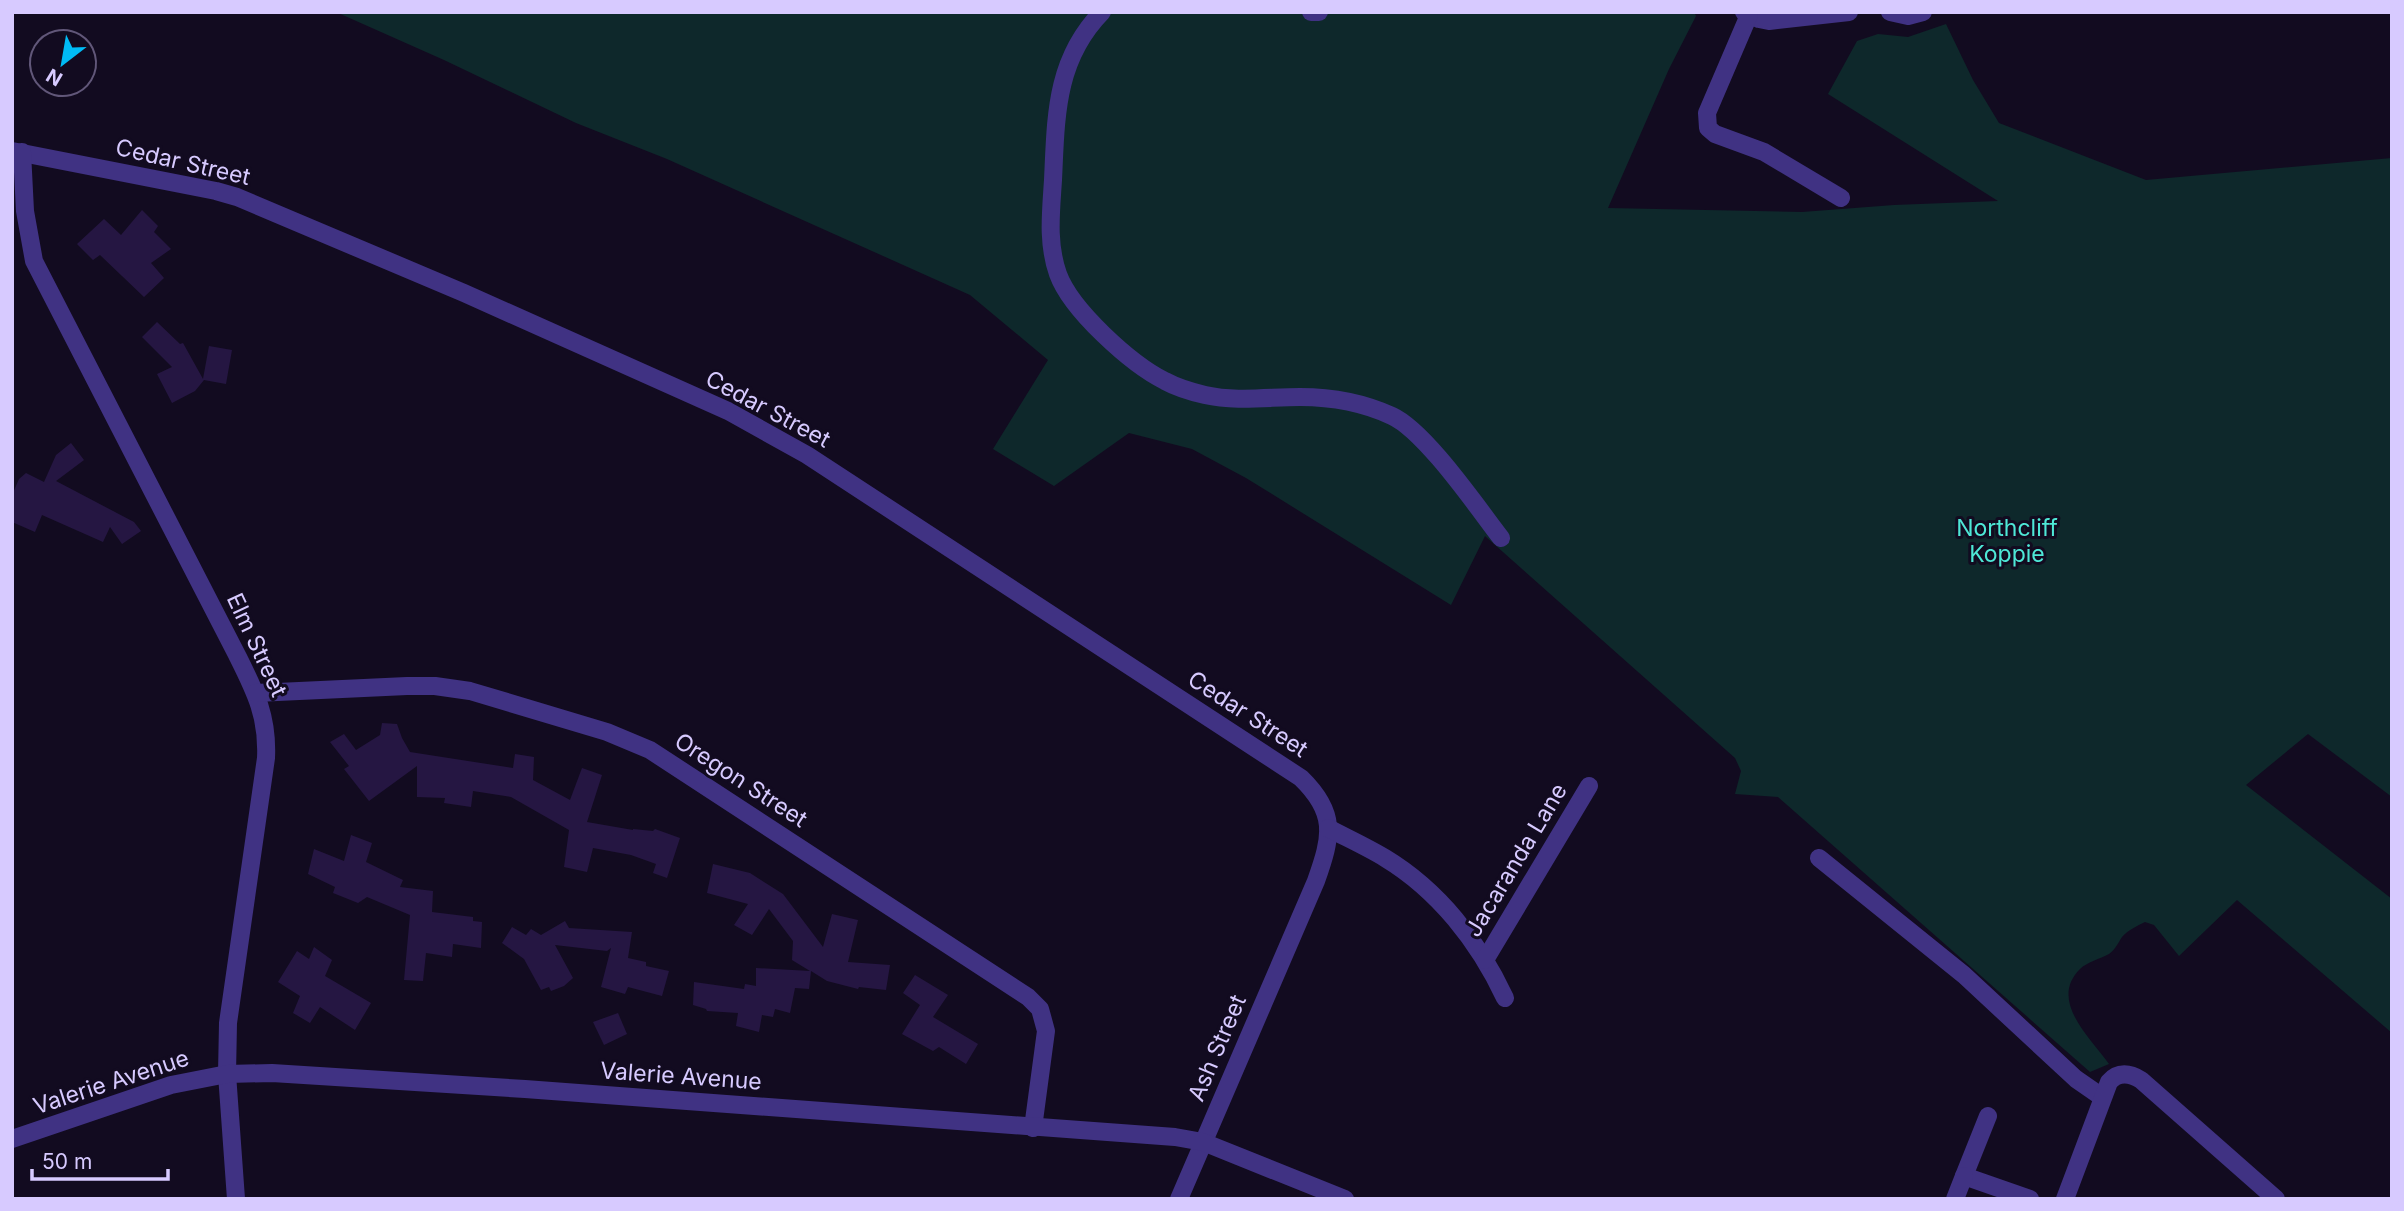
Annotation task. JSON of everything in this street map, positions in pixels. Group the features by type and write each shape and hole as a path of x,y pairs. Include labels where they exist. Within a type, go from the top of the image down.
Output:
{"street":[{"path":"1102,12 1093,21 1069,60 1061,83 1055,125 1049,232 1059,275 1070,296 1125,355 1165,382 1206,396 1341,400 1368,406 1395,417 1420,436 1501,538"},
{"path":"1311,12 1319,12"},
{"path":"1841,198 1764,152 1714,134 1708,128 1707,113 1747,14 1769,21 1849,12"},
{"path":"1890,12 1908,16 1923,12"},
{"name":"Elm Street","path":"17,152 34,261 256,693 263,712 267,736 266,758 228,1023 227,1074 236,1199"},
{"name":"Cedar Street","path":"17,152 237,197 464,293 728,411 807,455 1301,778 1316,793 1327,815 1328,828 1325,856 1301,916"},
{"name":"Oregon Street","path":"256,693 407,686 435,686 470,691 607,732 650,750 1028,997 1043,1016 1046,1031 1033,1128"},
{"name":"Jacaranda Lane","path":"1486,960 1589,786"},
{"name":"Jacaranda Lane","path":"1328,828 1384,857 1415,878 1446,909 1486,960 1505,999"},
{"path":"1819,858 1964,975 2034,1037 2076,1079 2102,1097"},
{"name":"Ash Street","path":"1180,1199 1301,916"},
{"name":"Valerie Avenue","path":"12,1139 171,1085 227,1074 272,1073 1175,1137 1203,1142 1345,1199"},
{"path":"2065,1199 2109,1082 2115,1076 2124,1074 2135,1077 2276,1199"},
{"path":"1955,1199 1988,1116"},
{"path":"1964,1176 2030,1199"}],"green space":[{"name":"Northcliff Koppie","path":"336,12 1694,12 1696,16 1669,69 1608,208 1802,212 1998,201 1828,94 1857,41 1878,34 1908,37 1946,24 1973,80 1999,123 2146,180 2392,158 2392,797 2308,734 2246,785 2392,899 2392,1033 2237,900 2179,956 2154,925 2145,922 2124,935 2109,954 2080,969 2071,981 2068,994 2070,1006 2083,1031 2109,1064 2090,1072 1778,797 1735,794 1741,771 1735,758 1485,536 1451,605 1246,478 1192,449 1129,433 1054,486 993,449 1048,360 970,295 667,159 576,123"}],"building":[{"path":"142,210 158,226 154,232 171,249 151,263 164,278 144,297 100,255 93,260 77,244 104,219 121,235"},
{"path":"157,322 180,344 183,343 203,379 209,346 232,350 226,384 204,380 195,391 172,403 157,374 172,367 142,337"},
{"path":"71,443 84,460 56,481 134,522 141,531 122,544 110,527 103,542 42,515 35,532 12,522 12,495 19,479 26,473 44,482 56,455"},
{"path":"382,723 397,724 410,752 513,768 515,754 534,757 533,780 570,800 582,768 602,775 587,822 633,830 655,829 680,838 667,878 653,873 656,864 631,855 593,848 587,872 564,867 569,830 511,797 473,791 471,807 444,803 445,798 417,797 417,766 369,801 344,769 349,766 330,742 344,734 356,750 380,735"},
{"path":"351,835 372,843 366,862 403,880 400,887 433,891 432,912 473,917 473,921 482,922 481,948 453,944 452,957 426,953 423,981 404,980 410,915 367,897 358,903 333,893 335,887 308,874 314,849 344,861"},
{"path":"713,864 750,873 783,894 823,947 832,914 858,920 848,962 890,965 886,990 858,989 827,981 811,971 809,989 795,988 790,1013 775,1009 773,1017 762,1015 759,1032 736,1026 738,1013 707,1011 693,1005 694,982 744,989 745,984 756,986 756,968 810,971 792,960 793,941 769,909 752,935 734,925 748,904 707,893"},
{"path":"565,921 569,928 632,932 628,958 646,962 646,966 669,971 662,996 628,987 625,994 601,987 611,948 607,951 555,945 573,978 564,986 551,991 549,987 541,990 524,959 502,943 512,927 526,935 531,929 541,935"},
{"path":"314,947 332,960 325,976 371,1003 355,1030 320,1007 310,1023 293,1013 300,996 278,982 297,951 309,959"},
{"path":"915,975 948,995 933,1017 978,1044 966,1064 939,1047 933,1051 902,1034 920,1005 903,993"},
{"path":"618,1013 627,1034 604,1045 593,1022"}]}
